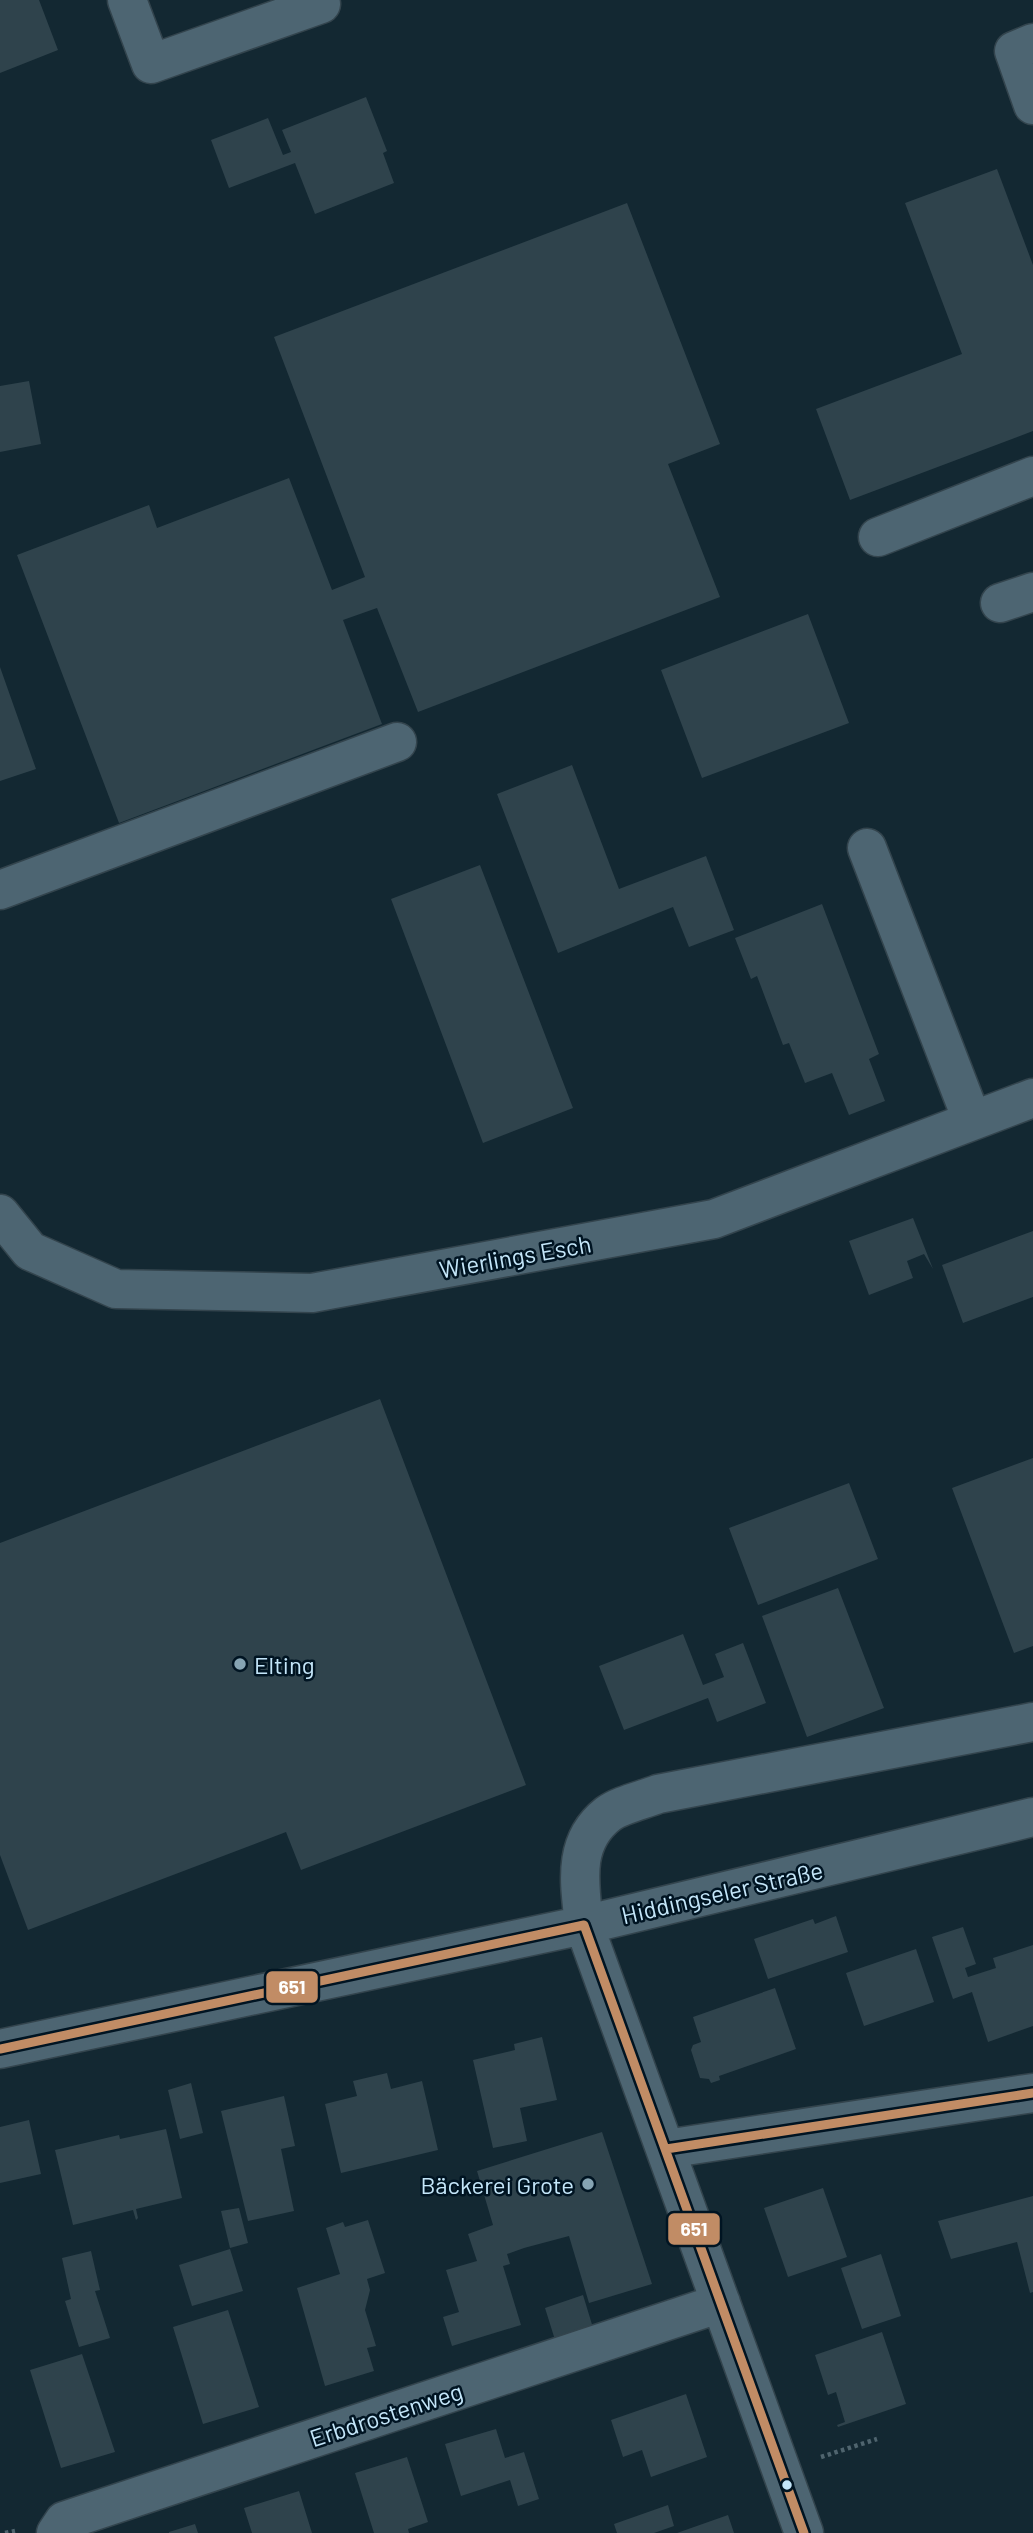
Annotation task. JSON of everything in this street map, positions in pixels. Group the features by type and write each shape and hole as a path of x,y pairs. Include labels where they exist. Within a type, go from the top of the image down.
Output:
{"street":[{"path":"127,0 152,64 321,4 319,0"},
{"path":"1033,43 1014,51 1033,105"},
{"path":"878,537 1033,476"},
{"path":"0,890 397,742"},
{"path":"867,848 972,1120"},
{"name":"Wierlings Esch","path":"0,1214 30,1251 116,1289 312,1293 714,1219 1033,1098"},
{"path":"803,2533 584,1925 578,1872 584,1841 608,1814 658,1794 1033,1722"},
{"name":"Hiddingseler Straße","path":"0,2049 584,1925 1033,1817"},
{"path":"666,2149 1033,2093"},
{"name":"Erbdrostenweg","path":"56,2533 64,2521 721,2303"}],"path":[{"path":"781,2470 877,2439"}],"building":[{"path":"0,0 39,0 58,50 0,73"},
{"path":"366,97 387,151 383,153 394,183 315,214 295,163 229,188 211,140 268,118 283,155 291,152 282,130"},
{"path":"997,169 1033,265 1033,431 850,500 816,409 962,354 905,203"},
{"path":"627,203 720,444 668,464 720,597 418,712 377,608 343,620 382,724 119,823 17,555 149,505 157,528 289,478 332,590 365,577 274,337"},
{"path":"29,381 41,444 0,452 0,386"},
{"path":"808,614 849,723 702,778 661,670"},
{"path":"0,667 36,769 0,781"},
{"path":"572,765 619,889 706,856 734,930 689,947 673,907 558,953 497,794"},
{"path":"480,865 573,1108 483,1143 391,899"},
{"path":"822,904 879,1054 869,1059 885,1101 849,1115 832,1073 805,1083 789,1043 783,1045 757,976 751,979 735,938"},
{"path":"913,1218 933,1269 924,1254 907,1261 913,1278 869,1295 849,1241"},
{"path":"1033,1231 1033,1297 963,1323 942,1265"},
{"name":"Elting","path":"380,1399 526,1785 301,1870 286,1832 28,1930 0,1855 0,1543"},
{"path":"1033,1458 1033,1646 1014,1653 952,1488"},
{"path":"849,1483 878,1559 758,1605 729,1528"},
{"path":"838,1588 884,1708 807,1737 762,1616"},
{"path":"683,1634 703,1685 724,1677 715,1654 743,1643 766,1703 717,1722 708,1698 624,1730 599,1666"},
{"path":"836,1916 848,1952 768,1979 754,1939 813,1919 815,1924"},
{"path":"963,1927 976,1964 965,1968 968,1977 996,1968 993,1958 1033,1945 1033,2026 988,2042 972,1992 953,1999 932,1937"},
{"path":"916,1949 934,2002 864,2026 846,1973"},
{"path":"775,1988 796,2049 719,2076 720,2080 711,2083 709,2079 700,2078 691,2050 693,2045 701,2042 693,2017"},
{"path":"542,2037 557,2100 520,2108 527,2141 493,2148 473,2060 515,2050 514,2044"},
{"path":"387,2073 391,2089 422,2081 438,2150 341,2173 325,2104 357,2096 353,2081"},
{"path":"191,2083 203,2133 180,2139 168,2090"},
{"path":"284,2096 295,2146 281,2149 294,2211 248,2221 221,2111"},
{"path":"29,2120 41,2174 0,2183 0,2127"},
{"path":"166,2129 182,2198 136,2209 136,2220 133,2210 73,2225 55,2150 119,2135 120,2139"},
{"path":"602,2132 652,2284 589,2303 569,2236 524,2248 507,2254 510,2264 503,2266 521,2325 452,2346 443,2317 459,2312 446,2270 477,2261 468,2234 493,2225 477,2171"},
{"path":"823,2188 847,2257 788,2277 764,2208"},
{"path":"1033,2196 1033,2292 1030,2293 1017,2242 951,2259 938,2221"},
{"path":"239,2208 248,2243 230,2248 221,2211"},
{"path":"368,2220 385,2273 367,2279 370,2290 365,2310 376,2346 367,2348 374,2371 325,2386 297,2288 340,2274 326,2228 343,2222 345,2227"},
{"path":"230,2249 243,2291 192,2306 179,2265"},
{"path":"91,2251 100,2290 95,2291 110,2338 79,2347 65,2301 71,2299 62,2258"},
{"path":"881,2254 901,2316 862,2329 841,2268"},
{"path":"583,2295 594,2331 556,2343 545,2308"},
{"path":"228,2310 259,2407 203,2424 173,2327"},
{"path":"882,2332 906,2404 838,2427 837,2425 845,2422 836,2392 828,2395 815,2355"},
{"path":"82,2354 115,2452 61,2468 30,2370"},
{"path":"686,2394 707,2457 651,2477 642,2450 623,2457 611,2420"},
{"path":"496,2429 505,2458 524,2452 539,2499 518,2506 510,2480 461,2496 445,2444"},
{"path":"407,2457 428,2522 408,2529 409,2533 374,2533 355,2473"},
{"path":"299,2491 312,2533 252,2533 244,2508"},
{"path":"668,2505 674,2526 654,2533 617,2533 614,2524"},
{"path":"728,2515 734,2533 677,2533"},
{"path":"195,2524 198,2533 169,2533 169,2532"}],"transit line":[{"name":"651","path":"584,1925 804,2533"},
{"name":"651","path":"0,2049 584,1925"},
{"name":"651","path":"666,2149 1033,2093"}],"place":[{"name":"Elting","path":"240,1664"},
{"name":"Bäckerei Grote","path":"588,2184"}]}
